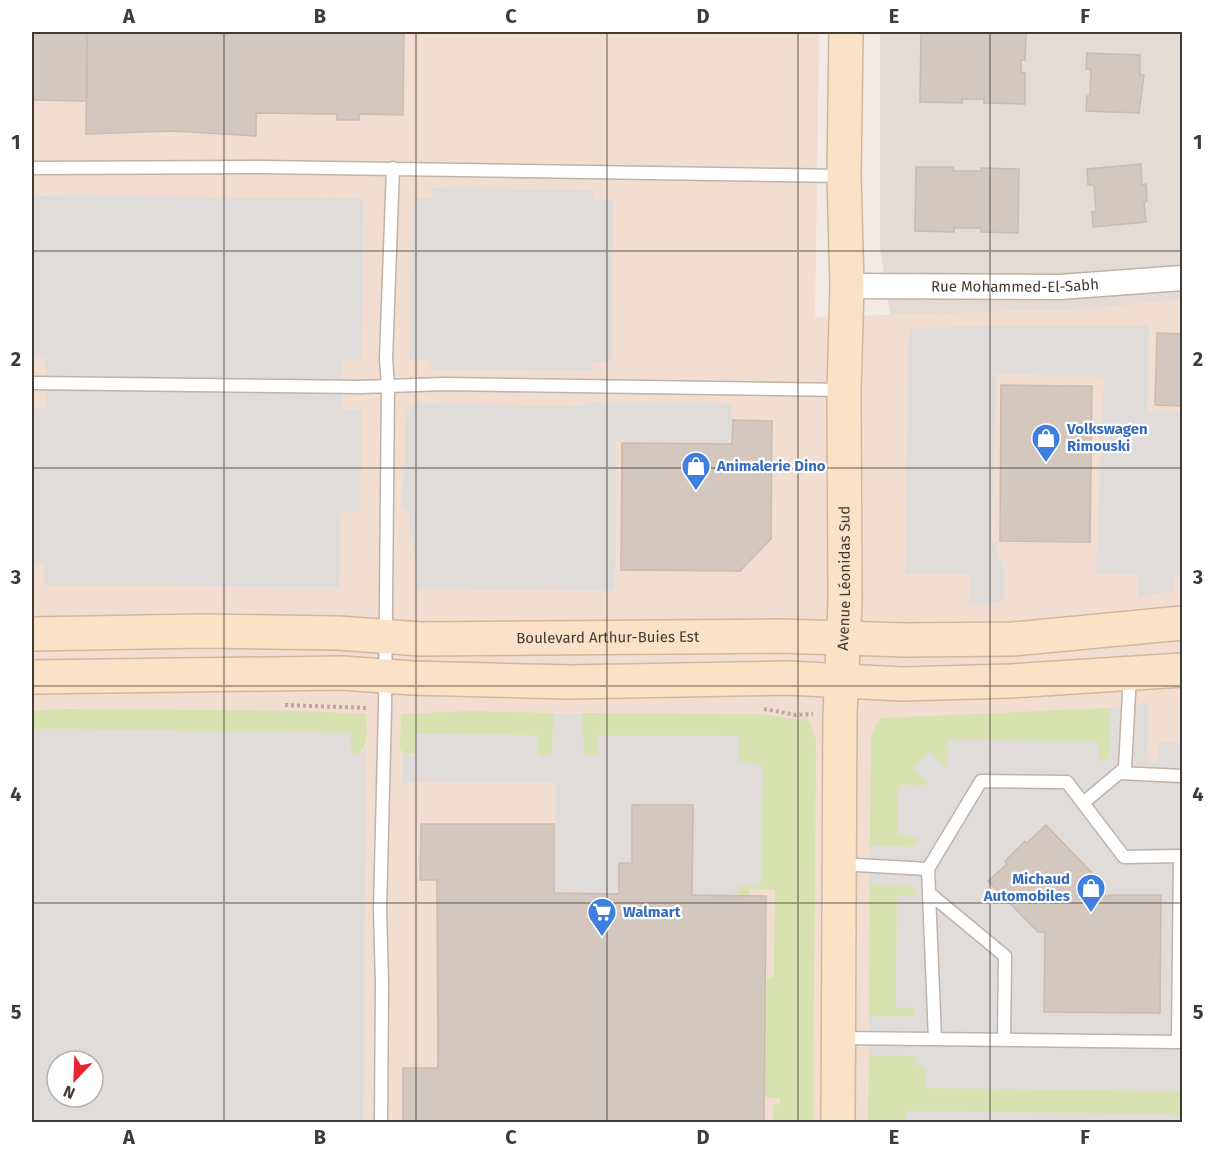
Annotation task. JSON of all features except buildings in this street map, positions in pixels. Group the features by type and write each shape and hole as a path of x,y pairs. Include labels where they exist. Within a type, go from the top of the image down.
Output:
{"street":[{"name":"Avenue Léonidas Sud","path":"838,1122 844,390 847,286 844,176 846,32"},
{"name":"Rue Mohammed-El-Sabh","path":"847,286 1060,287 1182,278"},
{"name":"Boulevard Arthur-Buies Est","path":"32,634 202,631 338,633 421,639 780,636 905,640 1013,639 1182,623"},
{"path":"32,677 342,673 570,681 788,678 902,684 1010,681 1182,670"}],"lane":[{"path":"32,168 393,168 844,176"},
{"path":"381,1122 380,910 385,676 388,385 386,359 393,168"},
{"path":"32,383 362,387 444,384 844,390"},
{"path":"1083,803 1125,768 1130,674"},
{"path":"1119,774 1182,776"},
{"path":"838,1038 1178,1042 1181,856 1124,857 1067,782 981,781 928,869 935,1039"},
{"path":"839,864 928,869"},
{"path":"929,893 1005,956 1004,1040"}],"shaded area":[{"path":"32,32 819,32 815,317 1091,309 1182,299 1182,1122 32,1122"},
{"path":"880,32 1182,32 1182,299 1091,309 890,315 880,246"},
{"path":"429,188 595,190 593,198 596,200 613,200 612,361 594,362 591,366 595,371 428,369 431,368 432,363 429,360 410,360 413,198 428,199 433,192"},
{"path":"32,196 363,198 362,359 341,360 342,410 362,410 360,512 340,514 339,587 45,585 44,565 32,565 32,409 46,408 45,358 32,357"},
{"path":"998,325 1149,325 1147,411 1182,412 1182,576 1173,577 1174,591 1139,597 1137,575 1096,573 1104,377 996,374 992,537 1005,574 1003,602 969,605 969,573 905,574 909,329"},
{"path":"587,403 731,404 732,444 616,441 615,591 416,588 416,565 408,511 402,508 405,421 408,409 418,404 585,406"},
{"path":"1148,703 1147,754 1152,763 1158,763 1159,742 1182,743 1182,1091 926,1088 926,1067 917,1065 916,1056 869,1055 869,1016 907,1018 915,1014 918,1008 896,1007 897,895 918,895 917,891 909,885 870,884 870,846 910,847 917,844 919,837 897,835 899,785 924,786 929,783 913,768 930,752 945,767 948,761 948,740 1098,741 1099,763 1109,757 1110,708"},
{"path":"554,713 582,713 583,750 590,757 598,753 598,735 739,736 739,762 763,765 761,885 739,885 738,896 692,895 693,805 633,805 632,863 619,863 619,894 554,893 556,783 408,782 403,785 403,753 410,756 416,753 416,734 538,735 538,755 549,756 552,751"},
{"path":"32,729 350,733 351,754 361,754 366,748 363,1122 32,1122"},
{"path":"905,1111 1182,1115 1182,1122 905,1122"}],"green space":[{"path":"1110,708 1109,757 1099,763 1098,741 948,762 924,786 899,785 898,835 919,836 917,844 910,847 870,846 871,739 875,726 882,718"},
{"path":"65,709 305,711 366,714 366,738 363,749 354,755 351,754 350,733 32,729 32,711"},
{"path":"470,711 554,713 552,751 549,756 540,757 538,755 537,735 416,734 416,753 406,755 400,749 401,714"},
{"path":"582,713 762,714 800,720 806,716 808,718 816,740 813,1122 773,1122 773,1105 780,1104 780,1098 764,1097 765,978 774,978 775,890 750,889 749,896 738,896 739,885 761,885 742,764 739,762 739,737 599,735 598,753 590,757 584,753 583,749"},
{"path":"870,884 909,885 917,891 918,895 897,895 896,1007 918,1007 912,1017 869,1016"},
{"path":"869,1055 916,1055 926,1066 926,1088 1182,1091 1182,1115 905,1111 905,1122 868,1122"}],"place":[{"name":"Volkswagen Rimouski","path":"1046,464"},
{"name":"Animalerie Dino","path":"696,492"},
{"name":"Michaud Automobiles","path":"1091,914"},
{"name":"Walmart","path":"602,938"}]}
